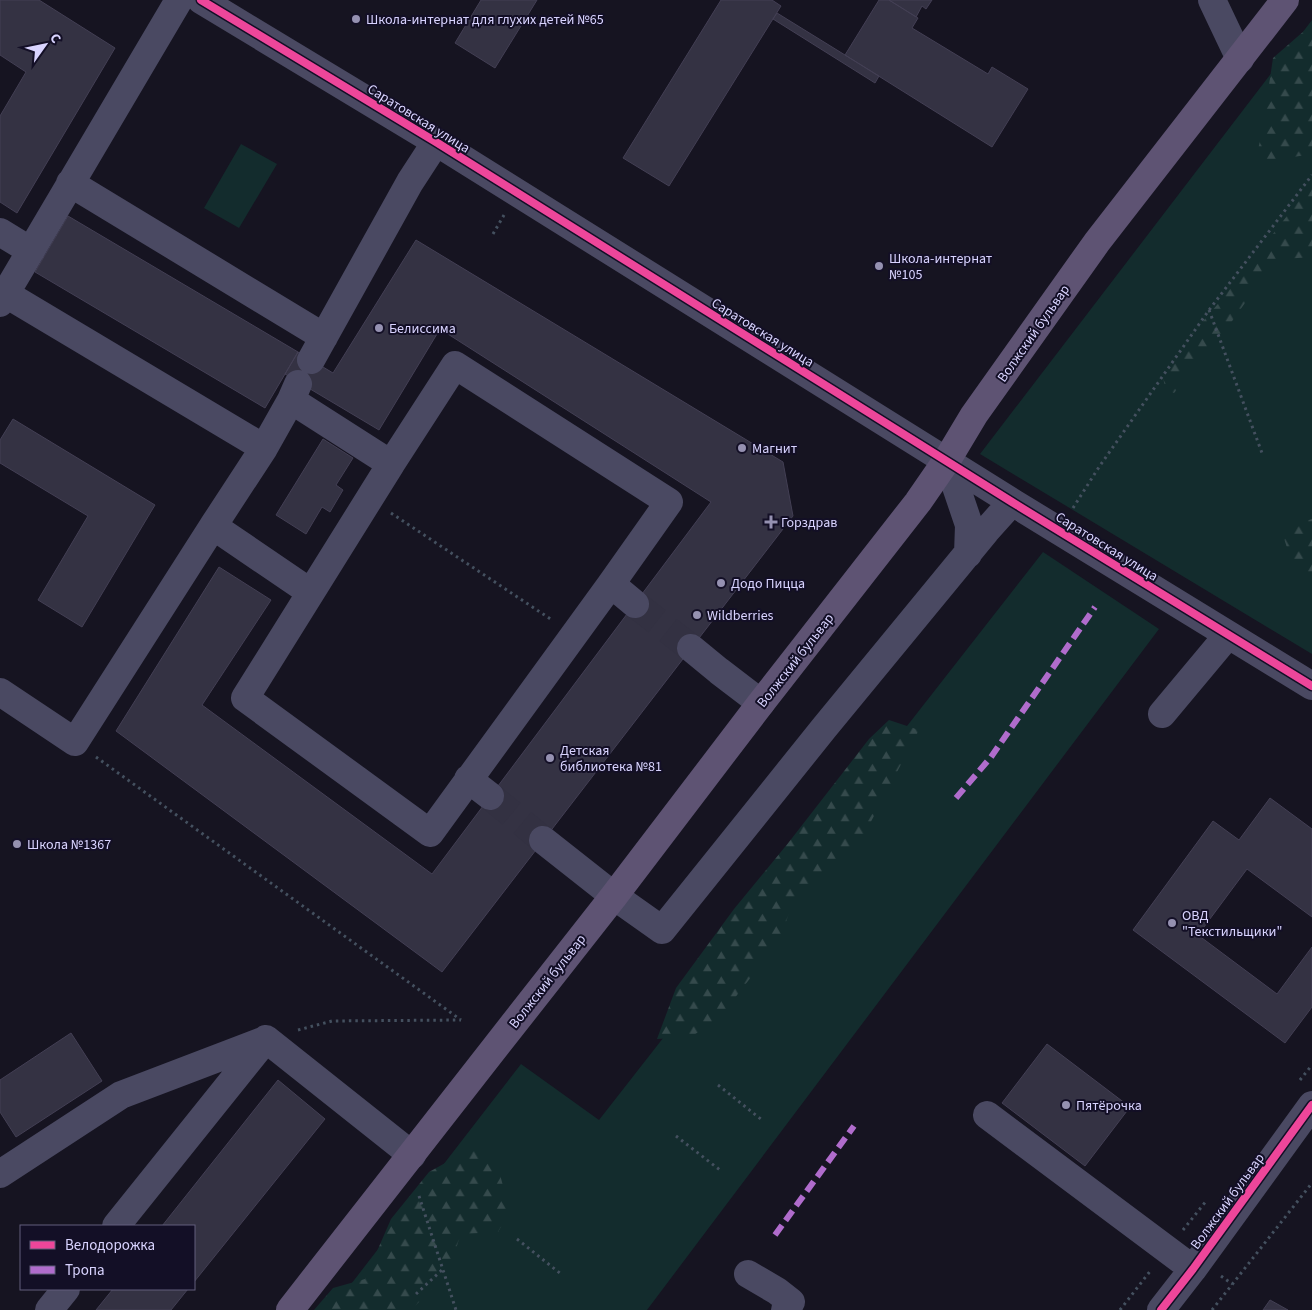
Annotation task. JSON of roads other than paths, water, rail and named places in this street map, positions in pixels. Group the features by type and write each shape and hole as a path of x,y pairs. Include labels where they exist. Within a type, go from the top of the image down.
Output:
{"main road":[{"name":"Волжский бульвар","path":"290,1310 614,896 761,703 918,502 974,415 1097,242 1286,0"}],"street":[{"path":"178,0 3,299 264,448"},
{"name":"Саратовская улица","path":"201,0 436,142 1012,502 1312,686"},
{"path":"1212,0 1240,59"},
{"path":"0,692 76,742 264,448 410,182 436,142"},
{"path":"70,183 324,337"},
{"path":"0,232 31,251"},
{"path":"456,365 669,502 430,833 246,698 391,464 456,365"},
{"path":"301,381 391,464"},
{"path":"946,460 969,525 968,554"},
{"path":"544,840 614,896 662,930 824,728 1012,502"},
{"path":"213,526 310,592"},
{"path":"611,584 635,604"},
{"path":"1162,714 1228,635"},
{"path":"691,648 761,703"},
{"path":"468,779 490,796"},
{"path":"266,1039 412,1155"},
{"path":"0,1174 121,1095 266,1039"},
{"path":"117,1225 266,1039"},
{"name":"Волжский бульвар","path":"1161,1310 1312,1105"},
{"path":"987,1115 1193,1269"},
{"path":"748,1274 777,1291 791,1302 785,1310"},
{"path":"49,1310 65,1290"}],"tunnel":[{"path":"635,604 691,648"},
{"path":"490,796 543,840"}],"place":[{"name":"Школа-интернат для глухих детей №65","path":"356,19"},
{"name":"Школа-интернат №105","path":"879,266"},
{"name":"Белиссима","path":"379,328"},
{"name":"Магнит","path":"742,448"},
{"name":"Горздрав","path":"771,522"},
{"name":"Додо Пицца","path":"721,583"},
{"name":"Wildberries","path":"697,615"},
{"name":"Детская библиотека №81","path":"550,758"},
{"name":"Школа №1367","path":"17,844"},
{"name":"ОВД \"Текстильщики\"","path":"1172,923"},
{"name":"Пятёрочка","path":"1066,1105"}]}
